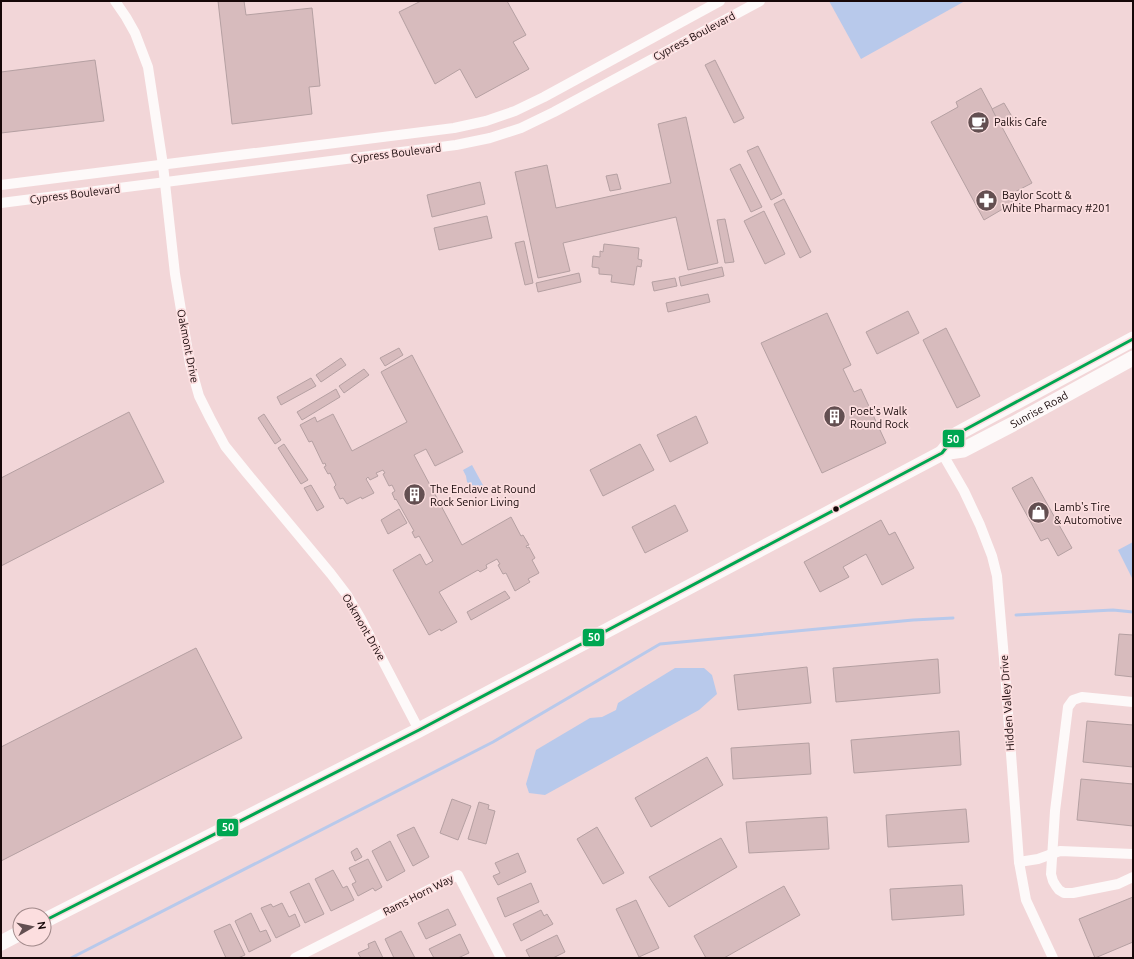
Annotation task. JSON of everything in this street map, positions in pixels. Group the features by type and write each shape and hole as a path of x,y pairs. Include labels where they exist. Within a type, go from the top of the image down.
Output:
{"main road":[{"name":"Sunrise Road","path":"942,453 957,434 1133,339"},
{"name":"Sunrise Road","path":"52,917 419,730 942,453 963,450 1133,358"},
{"path":"1,943 12,937"}],"street":[{"name":"Oakmont Drive","path":"114,1 126,17 135,33 147,65 162,165 175,274 190,364 199,396 225,446 331,574 346,595 361,619 419,730"},
{"name":"Cypress Boulevard","path":"1,185 454,128 486,121 515,111 544,97 720,1"},
{"name":"Cypress Boulevard","path":"1,203 456,146 490,138 521,128 554,112 760,1"},
{"name":"Hidden Valley Drive","path":"942,453 964,492 980,525 992,556 997,576 1019,862 1026,900 1053,958"},
{"path":"1133,702 1082,697 1073,700 1068,707 1055,811 1051,874 1053,881 1059,890 1064,893 1073,893 1118,884 1133,877"},
{"path":"1019,862 1038,859 1060,851 1133,854"},
{"name":"Rams Horn Way","path":"295,958 458,875 501,958"}],"water":[{"path":"829,1 965,1 861,59"},
{"path":"472,465 484,487 475,492 472,486 467,482 463,470"},
{"path":"1133,542 1133,580 1118,550"},
{"path":"675,668 704,668 712,675 717,694 699,710 545,795 529,793 526,784 536,750 590,718 602,717 616,710 618,703"}],"building":[{"path":"218,1 244,1 246,15 312,8 320,86 309,87 312,114 232,124"},
{"path":"421,1 507,1 526,35 513,42 529,69 476,98 460,69 435,84 399,12"},
{"path":"95,60 104,121 1,133 1,72"},
{"path":"715,60 744,118 734,123 705,65"},
{"path":"981,88 1032,183 1009,195 1013,203 984,220 931,122 958,107 956,102"},
{"path":"1004,103 1014,120 1001,127 992,109"},
{"path":"686,117 718,263 688,270 676,217 563,243 570,271 538,278 515,172 547,165 556,208 671,183 658,124"},
{"path":"758,146 782,194 771,200 747,151"},
{"path":"740,164 762,207 751,212 730,169"},
{"path":"617,174 621,189 610,191 606,176"},
{"path":"480,182 485,204 432,217 427,195"},
{"path":"784,199 811,252 800,258 774,204"},
{"path":"764,211 785,254 765,264 744,221"},
{"path":"487,216 492,238 439,250 434,228"},
{"path":"725,219 734,262 725,263 717,220"},
{"path":"524,241 533,283 525,285 515,243"},
{"path":"604,244 639,248 638,259 642,260 641,267 637,266 634,285 611,282 612,275 599,274 599,268 592,267 593,256 600,257 600,251 603,252"},
{"path":"722,267 724,276 681,286 679,277"},
{"path":"579,273 581,282 538,292 536,283"},
{"path":"675,278 677,286 654,291 652,282"},
{"path":"708,294 710,302 668,312 666,303"},
{"path":"908,311 919,333 877,354 866,332"},
{"name":"Poet's Walk Round Rock","path":"827,313 851,365 843,369 854,392 861,389 886,443 822,473 761,343"},
{"path":"946,328 980,396 957,408 923,340"},
{"path":"399,348 403,355 385,366 380,358"},
{"name":"The Enclave at Round Rock Senior Living","path":"412,355 463,452 435,466 426,449 414,455 462,545 511,517 521,536 523,535 529,545 526,546 527,548 529,547 535,558 532,560 539,573 528,579 530,582 515,591 506,573 503,574 498,565 500,564 497,559 486,565 487,568 480,572 478,570 439,592 457,622 441,631 440,629 429,635 393,570 420,554 426,565 433,561 419,536 415,538 412,532 414,531 396,499 395,500 392,493 395,491 392,485 389,486 383,474 385,473 383,470 376,473 378,476 370,480 368,477 366,479 374,493 362,499 361,497 347,504 343,498 340,499 334,487 336,485 330,473 328,474 324,467 326,466 325,463 323,464 312,441 309,442 300,425 315,417 317,422 333,414 352,451 407,422 381,372"},
{"path":"341,358 346,365 321,382 316,375"},
{"path":"364,369 369,375 344,393 339,386"},
{"path":"311,378 316,386 281,405 277,397"},
{"path":"336,389 340,397 302,420 297,412"},
{"path":"129,412 164,482 1,566 1,478"},
{"path":"264,414 281,440 275,444 258,418"},
{"path":"696,416 708,443 670,462 657,435"},
{"path":"284,444 308,480 301,484 278,448"},
{"path":"640,444 654,470 603,496 590,470"},
{"name":"Lamb's Tire & Automotive","path":"1032,477 1072,548 1058,556 1048,538 1041,541 1012,488"},
{"path":"311,485 324,507 317,511 304,488"},
{"path":"675,505 688,531 645,553 632,527"},
{"path":"399,509 407,523 388,534 381,520"},
{"path":"881,520 889,535 895,532 914,568 882,585 866,554 843,567 849,577 820,592 804,562"},
{"path":"505,591 510,598 471,620 467,612"},
{"path":"1119,634 1133,635 1133,677 1115,675"},
{"path":"196,648 242,738 1,861 1,747"},
{"path":"938,659 940,693 836,702 833,668"},
{"path":"807,667 811,703 738,710 734,675"},
{"path":"1087,721 1133,725 1133,767 1083,762"},
{"path":"959,731 961,765 854,773 851,740"},
{"path":"809,743 811,774 733,779 731,748"},
{"path":"707,757 723,785 651,827 635,798"},
{"path":"1081,779 1133,784 1133,826 1077,820"},
{"path":"452,799 471,806 458,840 440,833"},
{"path":"479,802 489,805 488,809 495,811 486,844 468,839"},
{"path":"966,809 969,842 888,847 886,815"},
{"path":"827,817 829,849 749,853 746,822"},
{"path":"414,827 429,857 413,866 397,835"},
{"path":"597,827 624,873 603,884 577,839"},
{"path":"721,838 737,867 669,907 649,877"},
{"path":"390,841 405,871 387,881 372,851"},
{"path":"357,848 362,857 355,861 351,852"},
{"path":"518,853 526,872 498,885 493,876 500,873 495,863"},
{"path":"368,859 382,887 375,891 373,888 358,896 352,884 356,882 349,868"},
{"path":"333,870 343,888 347,886 354,900 331,911 315,879"},
{"path":"309,883 324,914 305,923 290,892"},
{"path":"531,883 539,902 505,917 497,898"},
{"path":"962,885 964,915 892,920 890,889"},
{"path":"784,886 800,915 724,958 706,958 694,936"},
{"path":"1133,897 1133,942 1095,958 1079,919"},
{"path":"636,900 659,948 639,957 616,909"},
{"path":"282,903 289,917 295,914 300,926 276,938 261,908 271,904 273,907"},
{"path":"448,909 456,925 426,939 418,923"},
{"path":"541,910 544,916 547,914 553,924 521,941 513,924"},
{"path":"251,913 260,932 266,930 271,941 249,952 235,921"},
{"path":"230,924 245,955 238,958 226,958 214,931"},
{"path":"401,931 415,958 394,958 385,939"},
{"path":"460,934 469,953 458,958 434,958 429,949"},
{"path":"557,935 565,952 553,958 530,958 526,950"},
{"path":"375,941 383,958 361,958 358,953 369,948 368,944"}],"waterway":[{"path":"1016,615 1113,610 1133,612"},
{"path":"71,958 493,742 660,644 913,620 953,618"}],"transit line":[{"name":"50","path":"52,917 419,730 942,453 957,434 1133,339"}],"place":[{"name":"Palkis Cafe","path":"978,122"},
{"name":"Baylor Scott & White Pharmacy #201","path":"987,201"},
{"name":"Poet's Walk Round Rock","path":"835,417"},
{"name":"The Enclave at Round Rock Senior Living","path":"414,495"},
{"name":"Lamb's Tire & Automotive","path":"1039,513"}]}
